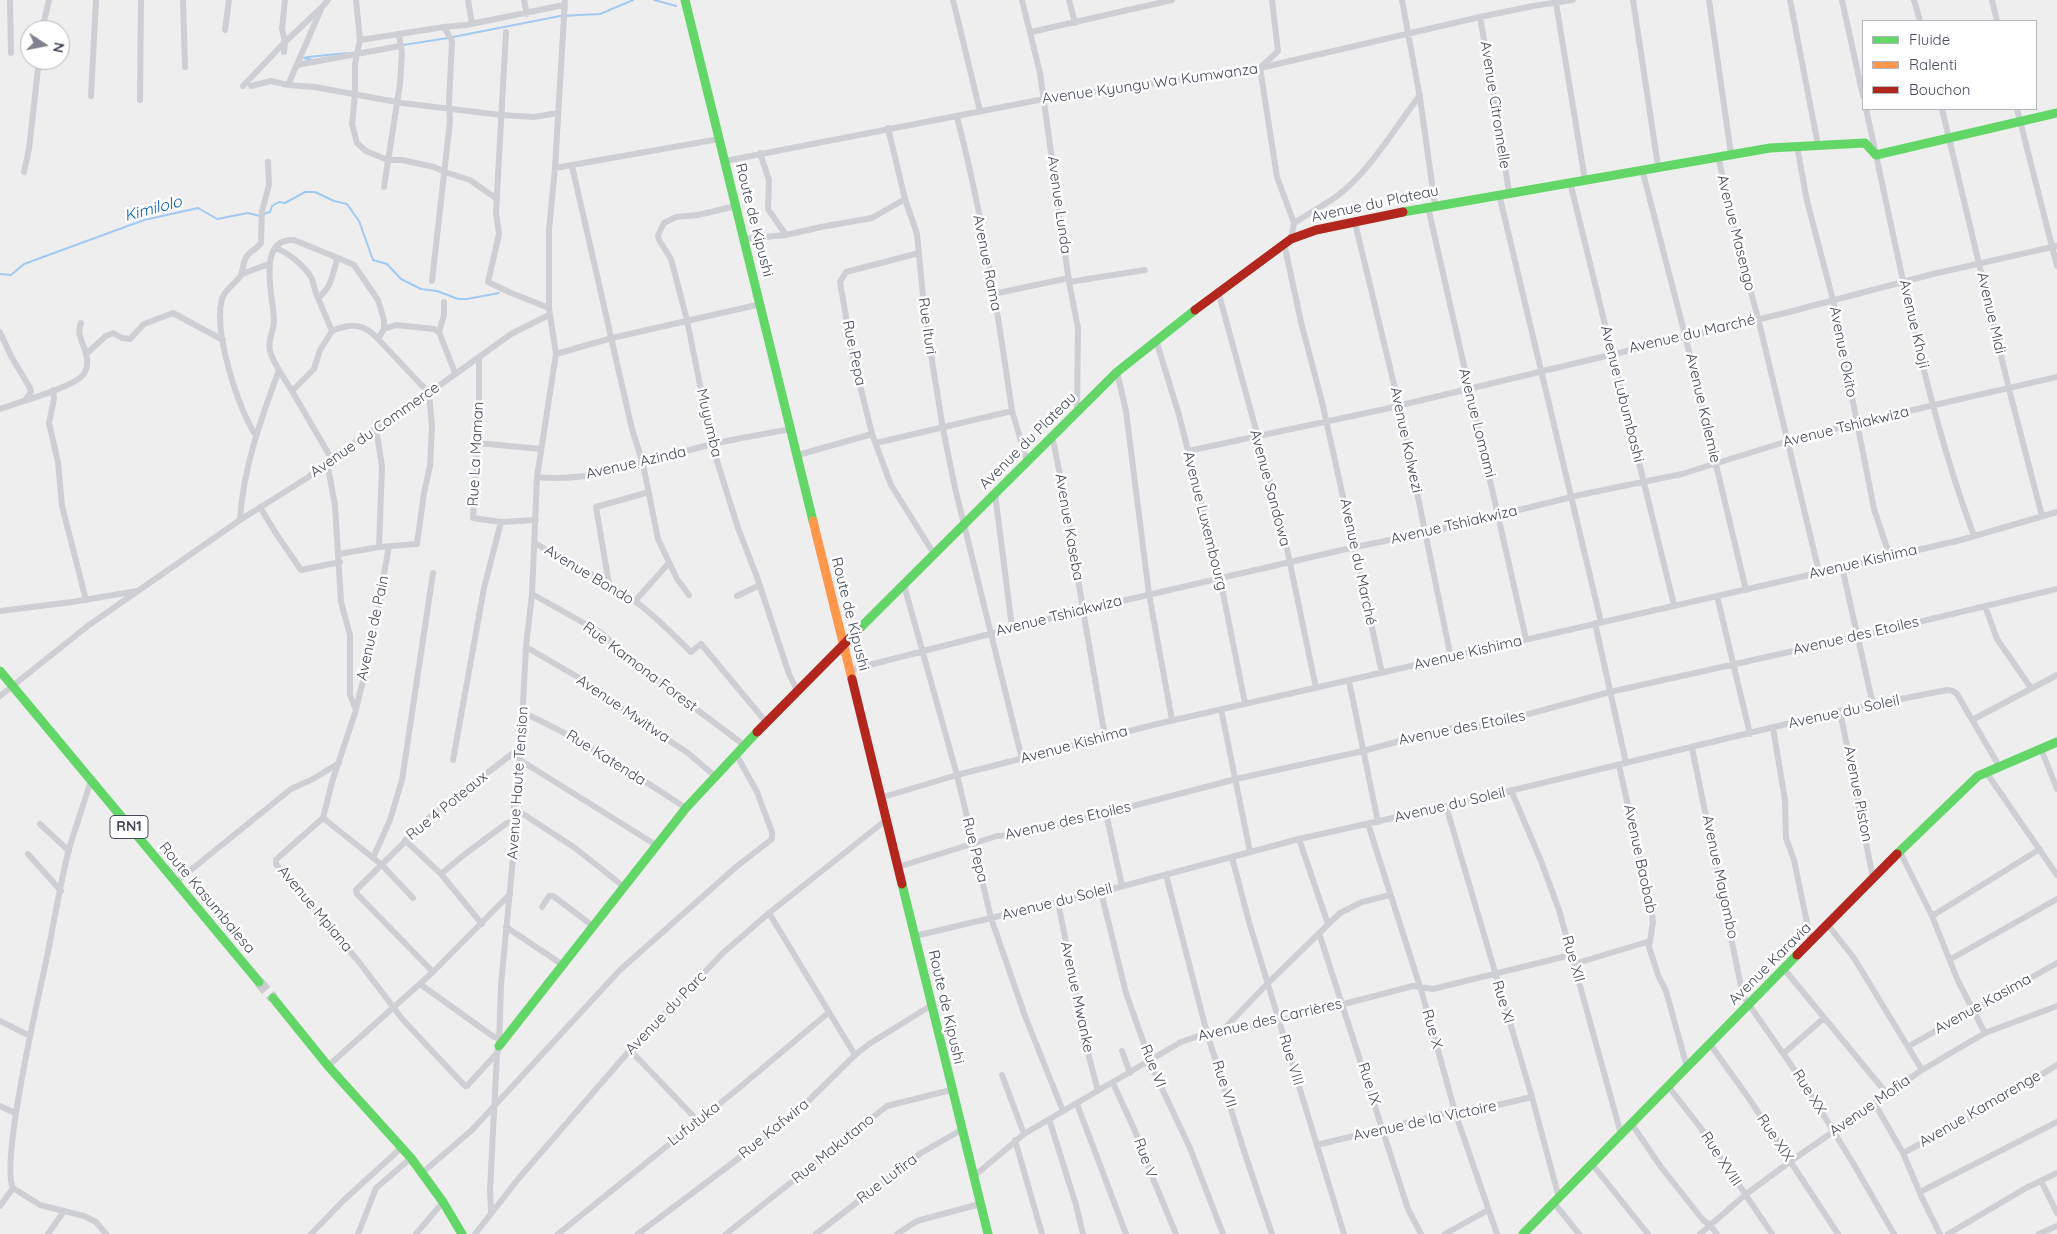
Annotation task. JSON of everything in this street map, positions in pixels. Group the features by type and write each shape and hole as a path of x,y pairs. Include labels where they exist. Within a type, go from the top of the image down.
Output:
{"main road":[{"name":"Route de Kipushi","path":"685,0 798,455 951,1090 988,1234"},
{"path":"1876,155 2057,113"},
{"name":"Avenue du Plateau","path":"498,1046 686,808 766,722 1117,372 1218,290 1288,241 1316,230 1431,206 1770,148 1865,143 1876,155"},
{"name":"Route Kasumbalesa","path":"0,672 259,982"},
{"name":"Avenue Karavia","path":"1523,1234 1873,878 1978,776 2057,742"},
{"path":"273,998 328,1066 410,1158 443,1202 462,1234"}],"street":[{"path":"10,0 10,53"},
{"path":"44,20 49,0"},
{"path":"91,96 96,0"},
{"path":"140,100 141,0"},
{"path":"184,0 185,67"},
{"path":"225,30 229,0"},
{"path":"284,52 285,42 282,29 285,0"},
{"path":"243,86 328,0"},
{"path":"356,0 360,40 356,54 352,124 357,143 366,151 388,160 413,162 434,167 470,180 497,199"},
{"path":"468,0 472,24"},
{"path":"524,0 528,14"},
{"path":"953,0 980,112"},
{"name":"Avenue Lunda","path":"1022,0 1031,32 1044,99 1069,280 1078,328 1077,412"},
{"path":"1069,0 1075,23"},
{"path":"1031,32 1172,0"},
{"path":"1272,0 1278,51 1260,68 1277,177 1294,223 1288,241"},
{"name":"Avenue Lomami","path":"1402,0 1420,95 1431,206 1469,388 1526,639"},
{"name":"Avenue Kyungu Wa Kumwanza","path":"725,161 1044,99 1260,68 1480,17 1532,3 1556,3 1573,0"},
{"path":"1633,0 1658,166"},
{"path":"1709,0 1731,154"},
{"path":"1790,0 1818,145"},
{"path":"1842,0 1862,91"},
{"path":"1914,0 1920,20"},
{"path":"1992,0 1997,20"},
{"path":"360,40 528,14 564,2 555,168 549,230 549,311 556,354 612,338 761,304"},
{"path":"1556,3 1585,180"},
{"path":"288,85 322,7"},
{"name":"Avenue Citronnelle","path":"1480,17 1509,192"},
{"path":"432,281 450,121 452,41 444,27"},
{"path":"506,32 496,212 499,234 488,282 549,311"},
{"path":"384,187 402,66 399,34"},
{"path":"298,65 400,46"},
{"path":"24,172 29,149 38,70"},
{"path":"251,86 271,81 449,109 534,117 558,114"},
{"path":"1294,223 1348,187 1420,95"},
{"name":"Avenue Khoji","path":"1866,110 1932,406 1954,483 1974,536"},
{"name":"Avenue Midi","path":"1942,110 2009,389 2042,516"},
{"path":"2017,110 2055,246 2057,266"},
{"name":"Avenue Rama","path":"957,117 967,156 993,294 1012,411 1027,461"},
{"name":"Rue Ituri","path":"888,128 905,199 917,234 925,317 943,429 990,633 1022,759"},
{"path":"555,168 719,139"},
{"name":"Avenue Okito","path":"1796,146 1807,201 1833,300 1874,508 1890,557"},
{"path":"760,153 769,180 768,209 786,236"},
{"name":"Avenue Masengo","path":"1718,156 1740,254 1758,318 1819,572"},
{"path":"256,436 243,412 223,340 223,296 242,274 246,258 260,243 262,211 269,185 268,162"},
{"path":"572,166 632,429 643,464 656,534 668,564 689,595"},
{"name":"Avenue Kalemie","path":"1642,169 1685,335 1746,590"},
{"name":"Avenue Lubumbashi","path":"1570,182 1674,605"},
{"name":"Avenue Baobab","path":"1499,194 1572,497 1598,622 1652,915 1653,922 1650,940 1653,961 1666,991 1687,1067"},
{"path":"744,239 786,236 821,227 872,218 905,199"},
{"name":"Muyumba","path":"736,206 667,220 659,230 659,240 671,259 687,320 712,444 738,528 760,585 788,674 798,692"},
{"name":"Avenue Kolwezi","path":"1355,223 1399,405 1451,658"},
{"path":"378,339 384,329 382,312 378,300 354,265 294,240 281,242 275,248 269,264 268,279 274,321 269,347 279,370 329,460 340,562 341,602 350,635 350,694 356,710 323,818 382,865 413,898"},
{"name":"Avenue du Marché","path":"1288,241 1300,314 1355,546 1382,673"},
{"name":"Avenue du Marché","path":"1188,451 1399,405 1833,300 1904,281 2055,246"},
{"path":"275,248 291,255 308,274 332,332"},
{"name":"Rue Pepa","path":"872,434 853,357 840,282 841,278 846,272 919,254"},
{"path":"318,298 332,282 333,269 338,258"},
{"path":"242,274 269,264"},
{"path":"993,294 1069,280 1145,270"},
{"name":"Avenue Sandowa","path":"1218,290 1282,525 1316,688"},
{"path":"444,302 444,315 439,332 455,373"},
{"name":"Avenue du Commerce","path":"0,696 89,625 240,520 306,478 329,460 429,393 511,334 549,311"},
{"path":"86,354 109,334 113,333 130,339 144,324 173,312 223,340"},
{"path":"0,409 74,382 83,375 87,365 86,354 78,330 81,323"},
{"path":"384,329 396,325 439,332"},
{"path":"292,392 314,369 320,350 332,332 351,326 361,326 370,330 381,344 429,393 432,426 430,466 416,545 379,547 339,554"},
{"path":"0,332 11,356 30,388 31,392 25,400"},
{"name":"Avenue Luxembourg","path":"1156,340 1179,415 1220,578 1245,703"},
{"name":"Avenue Haute Tension","path":"491,1212 490,1190 501,985 513,858 514,808 524,713 526,647 532,594 538,477 556,354"},
{"name":"Rue La Maman","path":"480,357 473,518 501,522 536,520"},
{"path":"240,520 242,490 256,436 279,370"},
{"path":"1117,372 1126,411 1150,594 1172,720"},
{"name":"Avenue Tshiakwiza","path":"850,670 1012,627 1150,594 1355,546 1425,533 1572,497 1682,474 1788,441 1856,423 2057,378"},
{"path":"53,390 54,399 49,427 58,462 62,506 86,600"},
{"path":"876,443 943,429 1012,411"},
{"path":"376,428 382,466 379,547"},
{"name":"Avenue Azinda","path":"538,477 580,477 607,473 712,444 791,429"},
{"path":"798,455 872,434 891,485 934,554"},
{"name":"Avenue Kaseba","path":"1052,435 1068,515 1106,737"},
{"path":"477,443 542,449"},
{"path":"609,584 596,507 649,492"},
{"path":"995,494 1012,627"},
{"path":"260,507 301,570 340,562"},
{"name":"Avenue Kishima","path":"880,798 957,775 1172,720 1890,557 1974,536 2057,512"},
{"path":"453,760 484,588 501,522"},
{"name":"Avenue Bondo","path":"535,543 563,561 609,584 635,601 691,652 701,644 766,722"},
{"name":"Avenue de Pain","path":"356,710 370,652 389,546"},
{"path":"635,601 668,564"},
{"path":"1842,567 1856,637 1873,705"},
{"path":"373,858 390,820 402,780 433,573"},
{"path":"737,596 760,585"},
{"name":"Rue Pepa","path":"904,585 957,775 992,918 1025,1016 1063,1110"},
{"name":"Avenue des Etoiles","path":"898,867 997,836 1025,833 1106,814 1236,779 1363,751 1444,729 1473,728 1501,722 1610,692 1856,637 2057,589"},
{"path":"0,611 140,591"},
{"name":"Rue Kamona Forest","path":"532,594 600,632 635,662 744,745"},
{"path":"1717,596 1750,734"},
{"path":"1985,606 1997,639 2031,688"},
{"name":"Avenue Mwitwa","path":"526,647 588,684 688,753 716,777"},
{"path":"1972,720 2057,675"},
{"path":"1349,681 1378,822"},
{"name":"Avenue du Soleil","path":"915,936 1102,892 1299,839 1692,748 1840,711 1953,691 1957,694 1999,766"},
{"path":"1221,709 1250,852"},
{"name":"Avenue Piston","path":"1840,711 1873,878"},
{"name":"Rue Katenda","path":"524,713 580,741 686,808"},
{"path":"1773,728 1785,800 1786,838 1794,860 1811,942"},
{"name":"Rue 4 Poteaux","path":"433,972 357,894 356,890 430,817 521,747"},
{"name":"Avenue Mayombo","path":"1692,748 1743,996 1749,1004"},
{"path":"2041,749 2057,789"},
{"path":"422,1173 472,1130 620,970 736,867 772,839 772,832 757,792 736,754"},
{"path":"520,760 656,845"},
{"path":"176,882 291,789 314,779 339,763"},
{"path":"1986,772 2057,875"},
{"path":"91,780 69,851 28,1035 15,1113 8,1174 13,1188 40,1205 84,1216 96,1222 106,1234"},
{"name":"Rue XII","path":"1511,790 1554,896 1621,1134"},
{"name":"Rue XI","path":"1446,806 1532,1097 1557,1200"},
{"path":"514,808 575,848 624,886"},
{"path":"1106,814 1122,886"},
{"name":"Avenue Mpiana","path":"323,818 280,856 276,860 276,864 359,962 392,1007 465,1086 468,1086 498,1046"},
{"name":"Avenue du Parc","path":"475,1234 491,1212 630,1050 723,953 769,913 886,820"},
{"path":"441,874 507,823 513,821"},
{"path":"40,824 69,851"},
{"name":"Rue X","path":"1368,824 1419,986 1456,1115 1497,1234"},
{"path":"1299,839 1328,924"},
{"path":"405,840 441,874 482,924"},
{"path":"1932,916 2040,850"},
{"path":"1900,852 1932,916 1951,959 1958,981 1985,1033"},
{"path":"28,854 61,891"},
{"name":"Rue VIII","path":"1232,857 1279,1021 1344,1234"},
{"name":"Rue VII","path":"1166,875 1208,1034 1272,1234"},
{"name":"Rue VI","path":"1102,892 1126,994 1149,1061 1190,1148 1223,1234"},
{"path":"328,1066 433,972 510,894"},
{"path":"1222,1031 1328,924 1351,906 1390,895"},
{"path":"542,907 549,896 553,896 593,926"},
{"path":"1951,959 2057,899"},
{"name":"Avenue Mwanke","path":"1058,902 1088,1053 1098,1091"},
{"path":"769,913 855,1055"},
{"path":"1828,924 1854,958 1922,1070"},
{"path":"506,927 563,965"},
{"name":"Rue IX","path":"1319,933 1408,1209 1421,1234"},
{"path":"1574,964 1650,940"},
{"name":"Avenue des Carrières","path":"973,1177 1024,1134 1063,1110 1113,1084 1181,1042 1222,1031 1279,1021 1343,1003 1419,986 1433,989 1571,955"},
{"name":"Avenue Kasima","path":"1909,1046 2057,963"},
{"path":"1784,969 1888,1094"},
{"path":"420,984 494,1037 498,1046"},
{"name":"Rue XX","path":"1749,1004 1784,1053 1834,1132 1894,1234"},
{"name":"Rue Kafwira","path":"638,1234 787,1122 855,1055 887,1032 932,1005"},
{"name":"Avenue Mofia","path":"1700,1234 1745,1195 1791,1161 1922,1070 1985,1033 2057,1006"},
{"name":"Lufutuka","path":"558,1234 828,1013"},
{"path":"1784,1053 1824,1018"},
{"path":"0,1021 28,1035"},
{"name":"Rue XIX","path":"1710,1044 1791,1161 1838,1234"},
{"path":"630,1050 698,1121"},
{"path":"1122,1051 1130,1074"},
{"name":"Avenue Kamarenge","path":"1903,1153 1970,1118 2057,1065"},
{"path":"1002,1075 1024,1134"},
{"name":"Rue V","path":"1113,1084 1136,1131 1176,1234"},
{"name":"Rue XVIII","path":"1668,1086 1700,1127 1772,1234"},
{"name":"Rue Makutano","path":"726,1234 887,1106 951,1090"},
{"name":"Avenue de la Victoire","path":"1317,1145 1450,1112 1456,1115 1532,1097"},
{"path":"1077,1104 1126,1234"},
{"path":"1875,1104 1903,1153 1940,1234"},
{"path":"0,1106 15,1113"},
{"path":"1049,1119 1076,1205 1083,1234"},
{"path":"1920,1192 2057,1122"},
{"path":"1631,1123 1661,1167 1703,1220 1717,1234"},
{"name":"Rue Lufira","path":"816,1234 921,1153 961,1130"},
{"path":"1016,1140 1042,1234"},
{"path":"311,1234 344,1200 401,1148"},
{"path":"358,1234 376,1188 410,1158"},
{"path":"1592,1164 1648,1234"},
{"path":"1948,1234 2057,1173"},
{"path":"2041,1181 2057,1213"},
{"path":"0,1206 2,1198 13,1188"},
{"path":"1557,1200 1579,1234"},
{"path":"416,1234 443,1202"},
{"path":"897,1234 917,1221 980,1204"},
{"path":"1445,1234 1488,1210"},
{"path":"48,1234 64,1211"},
{"path":"2039,1234 2057,1226"}],"waterway":[{"path":"453,37 560,16 600,14 633,0"},
{"path":"654,0 676,6"},
{"path":"403,45 448,38"},
{"path":"308,57 347,53"},
{"path":"308,57 311,60 304,58 308,57"},
{"name":"Kimilolo","path":"264,214 270,212 272,206 279,202 285,203 305,192 315,192 334,201 347,204 359,221 373,260 387,264 401,279 421,289 437,291 458,299 499,293"},
{"name":"Kimilolo","path":"0,274 11,275 24,264 144,220 198,208 217,219 248,213 260,216"}],"tunnel":[{"path":"259,982 273,998"}],"traffic: fast":[{"path":"685,0 813,521"},
{"path":"1403,212 1770,148 1865,143 1876,155 2057,113"},
{"path":"858,630 1117,372 1195,310"},
{"path":"0,671 259,982"},
{"path":"499,1046 686,808 757,732"},
{"path":"1897,854 1978,776 2057,742"},
{"path":"902,884 988,1234"},
{"path":"1523,1234 1797,955"},
{"path":"273,998 328,1066 411,1158 443,1202 462,1234"}],"traffic: slow":[{"path":"813,521 852,679"}],"traffic: jam":[{"path":"1195,310 1291,239 1316,230 1403,212"},
{"path":"757,732 858,630"},
{"path":"852,679 902,884"},
{"path":"1797,955 1897,854"}]}
